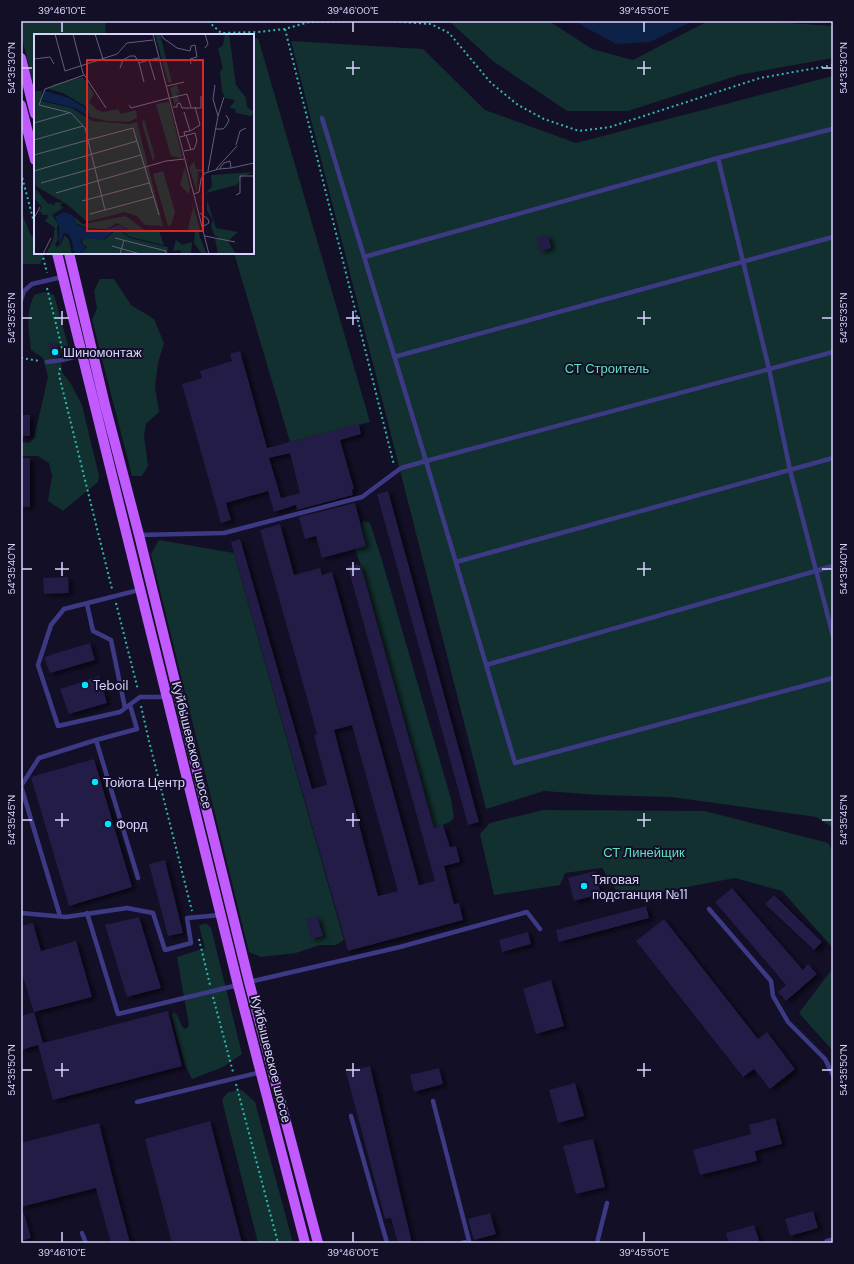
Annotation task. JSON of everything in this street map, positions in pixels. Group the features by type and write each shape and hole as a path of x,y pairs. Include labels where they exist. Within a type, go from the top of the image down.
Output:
{"main road":[{"path":"21,58 34,110"},
{"path":"21,105 34,156"},
{"name":"Куйбышевское шоссе","path":"56,254 238,985 305,1243"},
{"name":"Куйбышевское шоссе","path":"69,254 105,405 139,535 250,982 318,1243"}],"street":[{"path":"828,1243 833,1242"}],"lane":[{"path":"322,118 426,461 515,763 833,678"},
{"path":"364,257 718,158 832,129"},
{"path":"21,134 30,140"},
{"path":"718,158 770,369 790,470 833,636"},
{"path":"394,357 833,237"},
{"path":"21,300 24,291 32,284 62,277"},
{"path":"139,535 224,533 362,496 401,468 833,352"},
{"path":"47,362 82,355"},
{"path":"456,562 833,458"},
{"path":"486,665 833,566"},
{"path":"139,590 64,609 51,625 38,665 58,726 120,712 140,698 167,698"},
{"path":"60,916 21,786 39,758 137,729 128,706 111,640 93,631 87,604"},
{"path":"96,740 138,878"},
{"path":"21,913 66,917 126,908 153,913 165,950 191,943 187,918 221,914"},
{"path":"709,909 771,981 773,996 788,1022 825,1059 833,1075"},
{"path":"250,982 400,947 527,912 540,929"},
{"path":"87,913 118,1014 238,985"},
{"path":"137,1102 261,1072"},
{"path":"433,1101 470,1242 462,1243"},
{"path":"352,1116 387,1243"},
{"path":"597,1243 607,1203"},
{"path":"82,1233 86,1243"}],"path":[{"path":"208,21 221,33 258,32 285,29 309,22 370,21"},
{"path":"389,21 431,24 449,33 491,83 518,105 544,119 579,132 610,127 760,78 833,65"},
{"path":"285,29 395,472"},
{"path":"21,173 34,222"},
{"path":"42,254 63,355 59,375 140,698 149,741 194,916"},
{"path":"21,358 47,362"},
{"path":"199,939 278,1243"}],"green space":[{"path":"21,21 106,21 105,34 34,34 34,87 21,34"},
{"path":"449,21 549,21 592,49 633,60 708,21 757,21 833,26 833,58 739,75 628,111 567,111 493,61"},
{"path":"258,38 370,422 290,442 234,254 254,254 254,39"},
{"name":"СТ Строитель","path":"291,41 423,49 485,110 576,143 833,76 833,828 816,817 671,797 598,795 544,791 486,809"},
{"path":"21,211 31,236 34,236 34,254 43,254 44,256 40,264 23,264 21,261"},
{"path":"100,279 114,279 131,305 154,319 164,343 158,363 155,387 159,412 146,424 144,435 148,466 142,476 132,476 92,320 97,308 94,291"},
{"path":"44,292 54,295 68,345 61,357 62,372 71,384 82,405 99,476 98,482 63,511 48,501 52,476 49,463 38,456 21,456 21,442 29,443 34,438 48,377 43,358 31,350 28,322 29,309 34,295"},
{"path":"364,521 370,523 381,557 451,799 454,818 448,823 434,828 355,549 366,546 361,523"},
{"path":"159,540 234,553 344,940 336,945 320,945 296,953 261,957 249,952 151,554"},
{"name":"СТ Линейщик","path":"543,810 705,811 828,843 833,852 833,948 782,891 735,878 622,899 602,868 565,873 560,885 494,895 480,834 490,823"},
{"path":"206,923 211,928 242,1054 223,1067 192,1079 185,1065 171,1015 174,1012 177,1015 183,1028 186,1029 189,1025 177,957 205,948 199,926"},
{"path":"833,968 833,1051 799,1013"},
{"path":"242,1090 255,1102 293,1243 258,1243 222,1100 228,1092"}],"water":[{"path":"574,21 693,21 650,42 616,44"}],"building":[{"path":"548,235 551,248 540,251 537,237"},
{"path":"56,342 60,356 51,358 48,344"},
{"path":"240,351 267,448 359,424 361,434 340,440 354,489 352,490 353,495 297,510 296,505 274,512 268,491 226,503 231,520 221,523 182,384 202,378 200,371 232,361 230,354","holes":["290,453 300,493 281,498 269,458"]},
{"path":"21,415 30,415 30,436 21,436"},
{"path":"21,458 30,458 30,507 21,507"},
{"path":"388,491 479,822 468,825 377,494"},
{"path":"355,503 366,546 322,558 316,536 305,539 299,517"},
{"path":"280,524 294,575 320,568 322,575 332,572 419,885 435,881 348,567 359,564 360,567 361,566 434,828 443,825 450,847 456,846 460,862 444,866 454,904 459,903 463,920 348,951 231,542 240,539 312,789 327,785 314,735 317,734 260,530","holes":["352,725 398,891 378,896 334,730"]},
{"path":"68,577 69,593 44,594 43,578"},
{"path":"90,643 95,660 50,673 44,657"},
{"path":"99,676 107,703 69,714 60,689"},
{"path":"94,759 132,887 69,906 31,777"},
{"path":"165,860 183,933 168,936 149,864"},
{"name":"Тяговая подстанция №11","path":"595,871 601,894 574,901 568,878"},
{"path":"732,888 803,970 808,964 817,974 786,1001 778,992 786,985 715,902"},
{"path":"774,895 822,942 814,950 765,904"},
{"path":"646,906 649,918 559,942 556,930"},
{"path":"317,916 323,936 311,939 306,919"},
{"path":"139,917 161,988 127,997 105,925"},
{"path":"664,919 758,1039 767,1032 795,1069 770,1089 754,1069 743,1077 636,941"},
{"path":"33,923 41,951 76,941 92,997 34,1012 21,971 21,926"},
{"path":"528,932 531,944 502,952 499,940"},
{"path":"551,980 564,1026 536,1034 523,989"},
{"path":"168,1011 182,1066 53,1100 38,1045 21,1050 21,1016 34,1012 43,1043"},
{"path":"370,1066 412,1243 398,1243 391,1218 385,1219 346,1072"},
{"path":"439,1068 443,1084 414,1092 410,1075"},
{"path":"575,1083 584,1116 558,1123 549,1090"},
{"path":"775,1118 782,1144 755,1151 757,1161 700,1175 693,1150 751,1134 749,1125"},
{"path":"210,1121 242,1243 172,1243 145,1139"},
{"path":"99,1123 130,1243 111,1243 96,1188 21,1207 21,1143"},
{"path":"593,1139 605,1187 576,1194 563,1146"},
{"path":"813,1211 818,1228 790,1236 785,1219"},
{"path":"21,1213 24,1213 31,1238 21,1241"},
{"path":"490,1213 496,1234 474,1240 468,1219"},
{"path":"754,1225 760,1243 729,1243 726,1233"}],"place":[{"name":"Шиномонтаж","path":"55,352"},
{"name":"Teboil","path":"85,685"},
{"name":"Тойота Центр","path":"95,782"},
{"name":"Форд","path":"108,824"},
{"name":"Тяговая подстанция №11","path":"584,886"}]}
